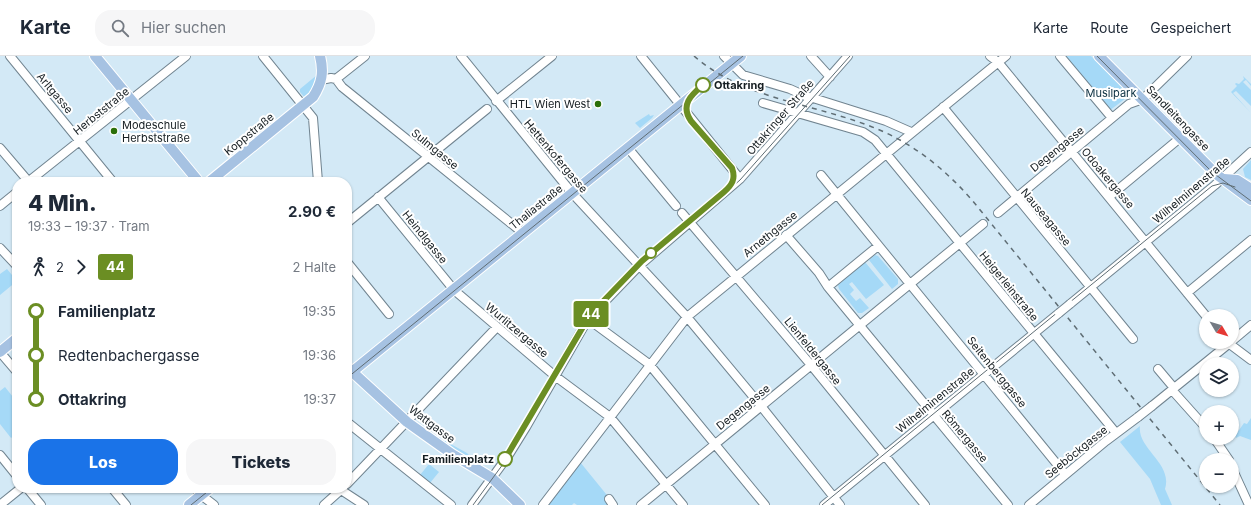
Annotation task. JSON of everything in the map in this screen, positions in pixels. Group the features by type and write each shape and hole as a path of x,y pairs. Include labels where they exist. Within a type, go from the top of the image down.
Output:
{"main road":[{"path":"95,56 195,177"},
{"path":"320,56 323,75 321,80"},
{"name":"Thaliastraße","path":"352,370 454,290 741,56"},
{"name":"Sandleitengasse","path":"1099,56 1222,179 1251,200"},
{"name":"Koppstraße","path":"215,177 313,97 321,80"},
{"path":"1222,179 1237,180 1251,190"},
{"path":"0,352 12,342"},
{"name":"Wattgasse","path":"352,375 407,422 452,454 492,478 520,505"},
{"path":"189,505 197,493"}],"street":[{"name":"Arltgasse","path":"10,56 109,177"},
{"path":"263,56 313,118 318,177"},
{"path":"321,80 331,78 336,79 365,56"},
{"name":"Hettenkofergasse","path":"461,56 572,193 687,317 761,406 840,505"},
{"path":"496,101 552,56"},
{"path":"641,56 740,179"},
{"path":"724,56 743,75 790,89 810,98 886,121 911,132"},
{"path":"811,56 830,77"},
{"name":"Ottakringer Straße","path":"472,505 523,433 588,319 639,266 740,179 848,56"},
{"name":"Odoakergasse","path":"990,56 998,62 1200,309"},
{"name":"Arnethgasse","path":"542,505 649,364 687,317 911,132 1006,56"},
{"path":"1060,56 1112,118"},
{"path":"1143,99 1187,56"},
{"name":"Herbststraße","path":"36,177 81,142 182,57"},
{"name":"Sulmgasse","path":"336,79 342,87 522,234"},
{"name":"Degengasse","path":"998,212 1129,104 1143,99"},
{"name":"Heigerleinstraße","path":"763,103 800,112 805,116 866,133 875,140 1116,433"},
{"name":"Nauseagasse","path":"943,107 1133,339"},
{"path":"352,219 488,109"},
{"path":"1109,197 1180,138"},
{"path":"0,148 25,177"},
{"path":"628,148 676,206"},
{"name":"Wilhelminenstraße","path":"824,505 1222,179 1251,152"},
{"path":"786,236 819,273 828,287 878,246 821,175"},
{"path":"0,206 12,196"},
{"name":"Heindlgasse","path":"378,197 454,290"},
{"name":"Lienfeldergasse","path":"682,213 811,365 924,505"},
{"path":"910,284 983,224"},
{"path":"1187,293 1251,240"},
{"name":"Seitenberggasse","path":"878,246 1065,474"},
{"path":"0,248 12,261"},
{"path":"352,268 389,314"},
{"name":"Degengasse","path":"641,505 910,284"},
{"name":"Römergasse","path":"828,287 1008,505"},
{"name":"Wurlitzergasse","path":"454,290 555,376 610,417 683,505"},
{"path":"588,319 649,364 765,505"},
{"path":"1239,334 1251,325"},
{"path":"352,478 497,327"},
{"path":"1173,389 1221,349"},
{"path":"1238,349 1251,360"},
{"path":"0,352 12,366"},
{"path":"1158,369 1199,420"},
{"name":"Seeböckgasse","path":"1029,505 1065,474 1173,389"},
{"path":"352,426 382,448 451,505"},
{"path":"0,455 12,470"},
{"path":"1239,483 1249,505"},
{"path":"0,505 15,493"},
{"path":"31,493 41,505"},
{"path":"116,493 126,505"},
{"path":"199,493 214,505"},
{"path":"324,505 337,493"},
{"path":"348,493 364,505"}],"green space":[{"name":"Musilpark","path":"1065,56 1091,56 1130,95 1109,111"},
{"path":"317,75 316,84 306,99 300,92 300,89"},
{"path":"1243,76 1251,84 1251,86 1246,80 1243,82 1251,90 1251,106 1236,91 1233,93 1251,113 1231,92 1237,86 1235,84 1236,83 1239,84 1244,79"},
{"path":"649,114 650,116 654,115 640,128 635,123"},
{"path":"1251,160 1251,180 1245,177 1243,169"},
{"path":"875,255 878,256 898,279 898,284 892,289 869,260"},
{"path":"865,262 884,285 866,299 852,282 849,284 854,290 850,294 856,301 860,298 869,308 862,313 858,313 839,289 838,285"},
{"path":"7,269 12,275 12,285 0,295 0,274"},
{"path":"5,387 12,396 11,438 0,424 0,391"},
{"path":"1251,418 1251,440 1239,436 1239,430 1244,423 1247,424"},
{"path":"1140,426 1144,442 1164,471 1166,480 1165,489 1172,505 1161,505 1150,479 1120,442"},
{"path":"438,437 448,441 447,442 467,453 476,462 449,448 435,438"},
{"path":"580,462 615,505 577,505 574,503 572,505 547,505"},
{"path":"429,464 439,472 430,483 420,475"}],"tram line":[{"path":"352,374 743,56"},
{"path":"473,505 517,445 584,327 594,314 640,267 740,180 850,56"},
{"path":"1097,56 1212,172 1251,201"},
{"name":"44","path":"505,459 582,325 590,315 645,258 724,192 732,183 734,176 732,168 719,155 691,121 687,113 686,104 688,100 693,93 703,85"},
{"path":"693,93 687,104 687,114 732,168 733,179 729,188"},
{"path":"822,505 1212,186 1223,183 1235,187"},
{"path":"191,505 206,493"}],"railway":[{"path":"694,56 713,70 733,81 755,90 777,98 845,117 897,138 924,156 949,176 972,200 1220,505"}],"place":[{"name":"Ottakring","path":"703,85"},
{"name":"HTL Wien West","path":"598,104"},
{"name":"Modeschule Herbststraße","path":"114,131"},
{"name":"Familienplatz","path":"505,459"}]}
